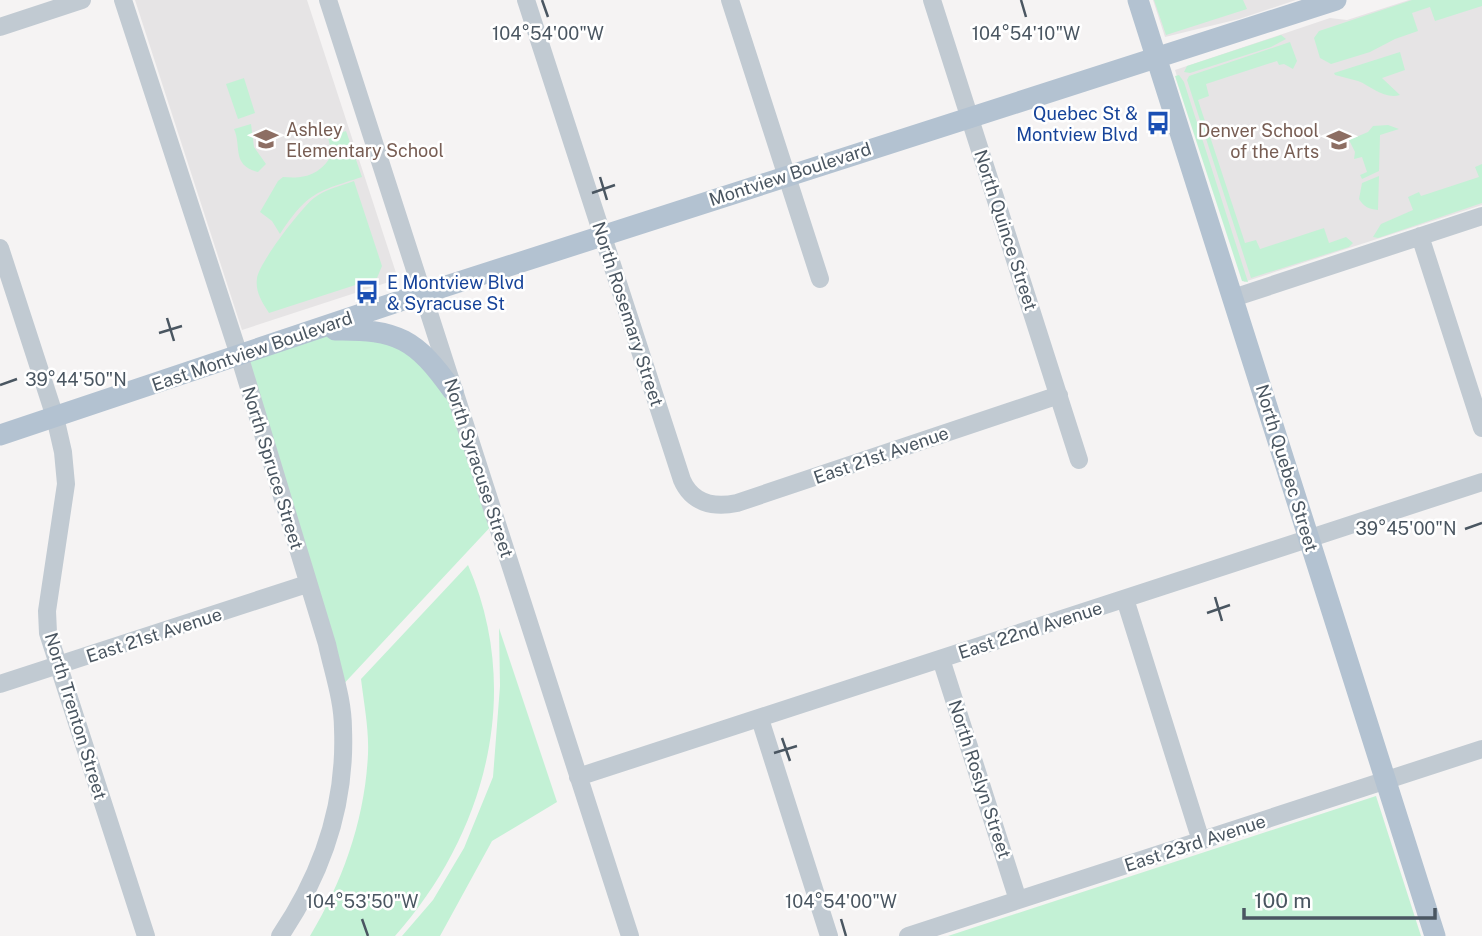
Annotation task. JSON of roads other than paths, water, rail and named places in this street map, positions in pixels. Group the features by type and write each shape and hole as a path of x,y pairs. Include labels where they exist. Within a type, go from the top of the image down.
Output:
{"main road":[{"name":"North Quebec Street","path":"1138,0 1435,936"},
{"path":"1157,58 1336,0"},
{"name":"Montview Boulevard","path":"425,293 969,116 1157,58"},
{"name":"East Montview Boulevard","path":"0,435 425,293"},
{"path":"315,330 367,329 403,339 426,357 453,391"}],"street":[{"path":"0,27 82,0"},
{"name":"North Spruce Street","path":"122,0 239,355 338,690 344,727 343,770 335,817 322,859 306,893 280,936"},
{"name":"North Syracuse Street","path":"328,0 425,293 453,391 630,936"},
{"name":"North Rosemary Street","path":"526,0 682,480 686,489 702,502"},
{"path":"730,0 820,279"},
{"name":"North Quince Street","path":"932,0 1079,460"},
{"path":"1233,298 1482,216"},
{"path":"1420,236 1482,428"},
{"name":"North Trenton Street","path":"0,248 55,417 63,452 66,484 47,611 48,633 146,936"},
{"name":"East 21st Avenue","path":"702,502 723,506 737,503 1059,395"},
{"name":"East 22nd Avenue","path":"578,778 1482,482"},
{"name":"East 21st Avenue","path":"0,684 307,584"},
{"path":"1125,598 1201,841"},
{"name":"North Roslyn Street","path":"941,659 1018,900"},
{"path":"760,719 829,936"},
{"name":"East 23rd Avenue","path":"908,936 1482,749"}],"place":[{"name":"Quebec St & Montview Blvd","path":"1158,123"},
{"name":"Ashley Elementary School","path":"266,139"},
{"name":"Denver School of the Arts","path":"1339,140"},
{"name":"E Montview Blvd & Syracuse St","path":"367,292"}]}
